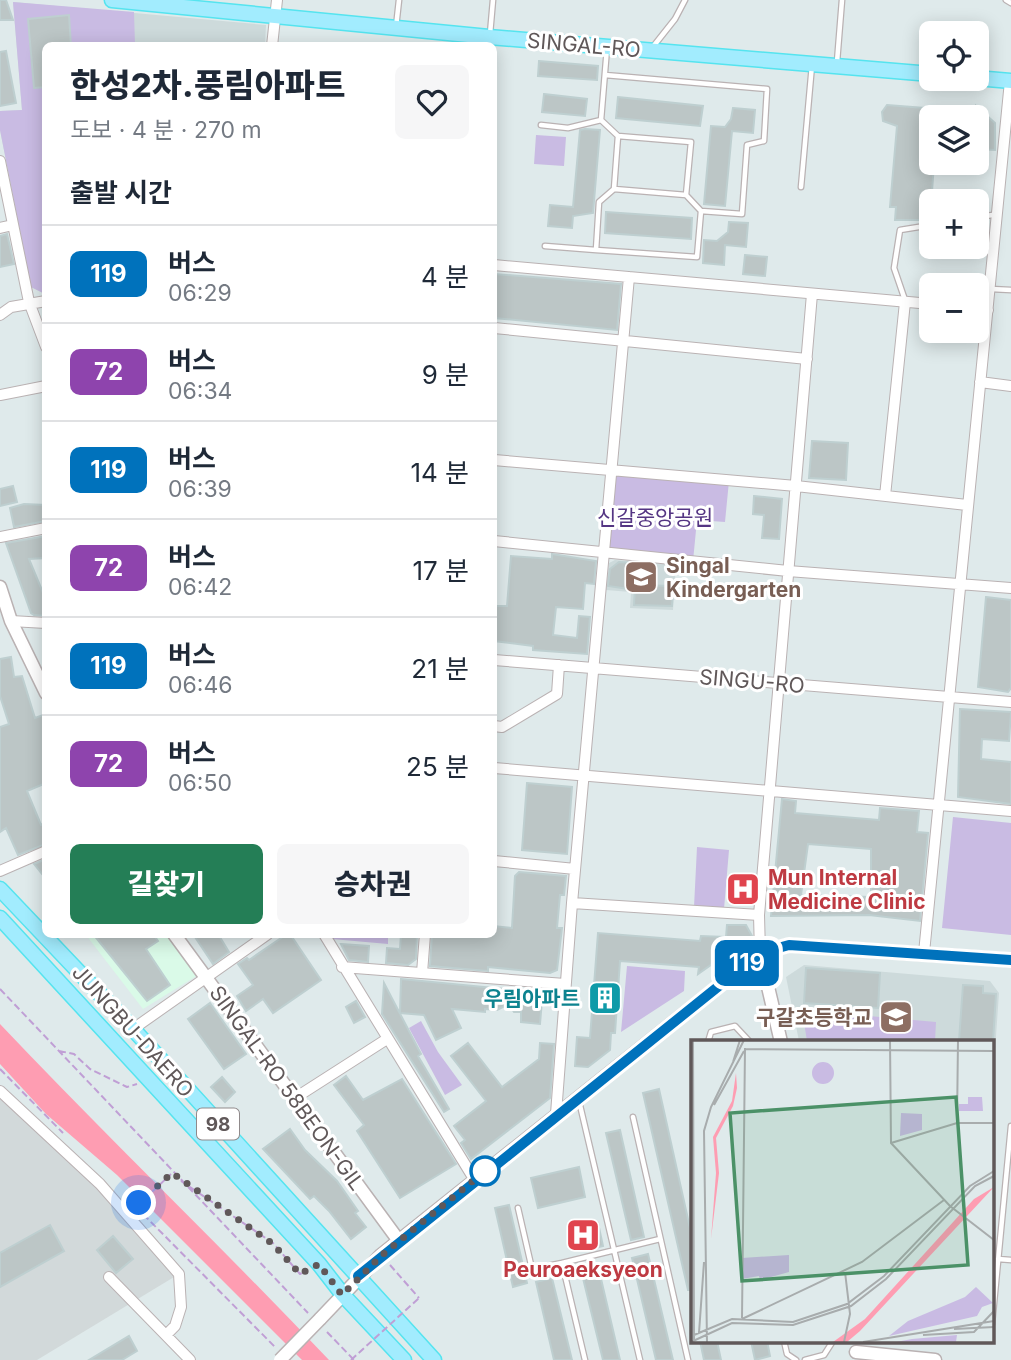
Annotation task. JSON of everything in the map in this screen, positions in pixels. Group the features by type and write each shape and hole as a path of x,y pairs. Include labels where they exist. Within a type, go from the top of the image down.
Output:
{"main road":[{"name":"SINGAL-RO","path":"112,0 276,7 489,41 607,47 919,73"},
{"path":"989,78 1011,79"},
{"name":"JUNGBU-DAERO","path":"0,889 42,934"},
{"name":"JUNGBU-DAERO","path":"0,918 151,1080 319,1264 342,1295 404,1360"},
{"name":"JUNGBU-DAERO","path":"46,938 434,1360"}],"street":[{"path":"272,42 276,7"},
{"path":"990,288 1007,159 1011,79"},
{"path":"0,162 29,302 42,336"},
{"path":"0,228 13,225"},
{"path":"497,265 919,303"},
{"path":"556,1114 583,774 629,277"},
{"path":"781,1040 760,953 759,915 812,294"},
{"path":"0,316 11,307 42,301"},
{"path":"885,496 905,302"},
{"path":"497,328 807,359"},
{"path":"924,953 980,382 981,343"},
{"path":"980,382 1011,386"},
{"path":"0,395 42,387"},
{"path":"497,460 796,486 967,505"},
{"path":"0,537 42,529"},
{"path":"497,541 788,571 1011,588"},
{"path":"0,587 6,620 42,686"},
{"path":"6,620 42,623"},
{"name":"SINGU-RO","path":"497,660 1011,702"},
{"path":"497,726 502,727 557,694 559,665"},
{"path":"497,768 1011,811"},
{"path":"0,871 42,853"},
{"path":"497,861 575,869"},
{"path":"572,903 759,915"},
{"name":"SINGAL-RO 58BEON-GIL","path":"177,938 399,1241"},
{"path":"132,1029 262,938"},
{"path":"326,938 474,1179"},
{"path":"422,973 425,938"},
{"path":"280,1355 358,1276 399,1241 760,953 789,945 1011,960"},
{"path":"342,967 565,985"},
{"path":"295,1098 387,1039"},
{"path":"0,1091 100,1184 179,1273 181,1307 175,1325 166,1335"},
{"path":"109,1277 190,1360"},
{"path":"855,1351 935,1360"}],"lane":[{"path":"396,27 399,0"},
{"path":"489,41 493,0"},
{"path":"650,51 675,19 685,0"},
{"path":"836,66 842,0"},
{"path":"1006,0 1011,3"},
{"path":"601,120 607,47"},
{"path":"801,187 812,64"},
{"path":"605,75 767,89 764,141 747,145 742,214 701,211 686,195 614,189"},
{"path":"541,125 568,128 601,120"},
{"path":"601,120 618,136 691,142 686,195"},
{"path":"596,250 599,202 614,189 618,136"},
{"path":"545,247 697,257 701,211"},
{"path":"989,215 993,215"},
{"path":"905,302 894,268 900,230 919,227"},
{"path":"990,288 1011,290"},
{"path":"708,1040 711,1032 735,1026 749,1040"},
{"path":"578,1097 640,1360"},
{"path":"633,1117 688,1360"},
{"path":"993,1313 1011,1126"},
{"path":"519,1208 532,1269 660,1239"},
{"path":"998,1259 1011,1260"},
{"path":"562,1263 585,1360"},
{"path":"784,1342 788,1353 796,1360"},
{"path":"805,1360 824,1355 832,1342"}],"path":[{"path":"0,989 172,1173 316,1319 352,1360 419,1298 398,1274"},
{"path":"58,1051 74,1054 90,1069 127,1087 151,1080"},
{"path":"0,1069 68,1138"},
{"path":"172,1173 136,1207 280,1355"},
{"path":"177,1178 273,1244 300,1274 319,1264"}],"shaded area":[{"path":"13,2 266,25 265,42 42,42 42,292 31,287 0,130 0,111 22,110"},
{"name":"Singal Kindergarten","path":"615,560 676,565 673,610 630,608 631,592 606,590 609,563"},
{"path":"88,938 171,938 198,975 143,1009"},
{"name":"구갈초등학교","path":"804,965 990,981 999,993 993,1080 993,1040 799,1040 786,977"},
{"path":"0,1024 329,1360 302,1360 117,1175 46,1114 0,1064"},
{"path":"0,1091 100,1184 179,1274 37,1360 0,1360"}],"green space":[{"path":"13,2 134,12 135,42 42,42 42,292 31,287 0,130 0,111 22,110"},
{"path":"536,135 566,137 564,166 534,164"},
{"name":"신갈중앙공원","path":"611,470 729,481 725,522 697,520 693,561 603,553"},
{"path":"953,817 1011,823 1011,935 942,928"},
{"path":"697,847 729,850 724,909 694,907"},
{"path":"388,938 388,944 332,939"},
{"path":"627,966 685,971 684,991 621,1032"},
{"path":"802,1010 936,1022 935,1040 807,1040"},
{"path":"421,1021 438,1052 462,1085 445,1095 409,1028"}],"building":[{"path":"0,0 6,0 13,20 0,20"},
{"path":"69,15 71,42 42,42 42,87 34,88 28,19"},
{"path":"6,51 16,103 0,106 0,52"},
{"path":"539,61 598,66 597,80 538,76"},
{"path":"544,94 587,99 585,116 542,112"},
{"path":"618,97 703,106 700,126 616,118"},
{"path":"887,105 919,108 919,175 933,175 932,189 919,189 919,220 895,220 896,207 890,207 897,126 883,121 882,112"},
{"path":"733,108 755,110 753,133 732,131 725,206 704,204 711,126 725,127 731,119"},
{"path":"989,118 995,123 995,150 989,150"},
{"path":"580,130 600,130 593,213 573,216 572,228 548,226 550,205 573,207"},
{"path":"606,212 692,218 691,239 605,233"},
{"path":"729,222 748,223 746,247 725,245 724,265 703,263 704,240 717,241 728,232"},
{"path":"7,234 14,264 0,267 0,236"},
{"path":"745,255 767,257 765,276 743,274"},
{"path":"497,274 621,284 617,330 497,318"},
{"path":"812,441 848,443 846,480 809,478"},
{"path":"13,486 17,502 0,506 0,489"},
{"path":"754,496 782,499 779,539 762,538 764,515 753,514"},
{"path":"24,504 42,505 42,522 14,527 10,508"},
{"path":"42,537 42,558 29,559 42,590 42,616 31,613 6,543"},
{"path":"552,554 596,561 594,584 585,583 583,609 556,607 553,635 577,638 579,616 590,617 587,654 533,650 533,646 497,641 497,606 507,606 511,556 552,559"},
{"path":"619,562 632,563 629,589 608,586 610,569"},
{"path":"635,585 673,586 672,606 634,605"},
{"path":"986,597 1011,600 1011,688 1008,692 978,687"},
{"path":"11,657 14,677 22,676 35,718 42,715 42,785 27,791 42,825 42,846 18,855 6,828 0,832 0,727 9,724 0,696 0,659"},
{"path":"960,709 1011,712 1009,741 982,739 981,759 1011,762 1011,804 958,797"},
{"path":"527,783 572,787 567,854 522,850"},
{"path":"782,799 796,801 795,813 879,820 880,808 919,811 917,832 928,833 920,921 869,915 771,916","holes":["808,844 871,849 871,897 801,895"]},
{"path":"42,861 42,874 34,864"},
{"path":"519,872 566,876 564,895 560,895 557,928 562,928 557,970 550,973 488,967 488,971 430,966 432,938 497,938 497,926 512,928 515,876"},
{"name":"우림아파트","path":"727,925 746,925 752,936 698,974 699,967 620,961 615,1033 611,1033 610,1050 588,1067 575,1066 577,1037 590,1038 598,933 700,941 701,936 726,937"},
{"path":"96,938 156,938 158,941 146,949 170,985 147,1001"},
{"path":"196,938 220,938 229,952 213,964"},
{"path":"281,938 293,938 321,980 273,1013 263,999 246,1011 237,996 253,985 238,964 247,958 249,960"},
{"path":"401,938 417,938 416,959 408,965 386,963 387,948 400,949"},
{"path":"341,944 369,946 368,962 349,960"},
{"path":"806,968 880,973 878,1008 804,1003"},
{"path":"401,979 516,990 516,998 542,1000 540,1024 521,1022 521,1012 514,1012 509,1004 497,1010 485,1009 485,1012 452,1009 461,1028 436,1040 424,1015 400,1013"},
{"path":"384,983 421,1054 418,1056 449,1109 444,1112 382,1014"},
{"path":"963,985 983,986 983,993 996,994 993,1041 959,1040"},
{"path":"356,1001 365,1017 354,1023 346,1007"},
{"path":"210,1003 246,1054 224,1069 188,1019"},
{"path":"468,1043 502,1087 539,1059 540,1043 554,1044 550,1098 471,1159 461,1143 465,1140 454,1126 486,1101 451,1056"},
{"path":"346,1076 363,1100 402,1079 456,1164 400,1198 357,1131 364,1125 334,1085"},
{"path":"222,1077 235,1092 225,1102 211,1087"},
{"path":"659,1089 691,1233 691,1290 688,1290 643,1093"},
{"path":"290,1129 305,1150 337,1181 358,1211 355,1213 366,1227 351,1239 329,1211 314,1196 310,1199 263,1149"},
{"path":"620,1130 644,1237 631,1240 606,1133"},
{"path":"579,1167 585,1197 538,1208 531,1178"},
{"path":"509,1205 527,1283 513,1287 495,1208"},
{"path":"598,1223 603,1246 590,1249 588,1243 578,1245 574,1228"},
{"path":"50,1225 64,1251 0,1287 0,1253"},
{"path":"113,1236 133,1259 116,1273 97,1250"},
{"path":"648,1254 673,1360 656,1360 632,1258"},
{"path":"598,1266 620,1360 603,1360 581,1270"},
{"path":"552,1278 572,1360 554,1360 536,1282"},
{"path":"129,1336 137,1351 122,1360 89,1360"},
{"path":"700,1342 717,1342 721,1360 704,1360"},
{"path":"751,1342 767,1342 770,1356 755,1360"}],"bus line":[{"name":"119","path":"358,1276 474,1179 760,953 789,945 1011,960"}],"place":[{"name":"Singal Kindergarten","path":"641,577"},
{"name":"Mun Internal Medicine Clinic","path":"743,889"},
{"name":"우림아파트","path":"605,998"},
{"name":"구갈초등학교","path":"896,1017"},
{"name":"Peuroaeksyeon","path":"583,1235"}],"route":[{"path":"139,1203 172,1173 273,1244 300,1274 319,1264 342,1295 358,1276 382,1255 495,1163 485,1171"}]}
